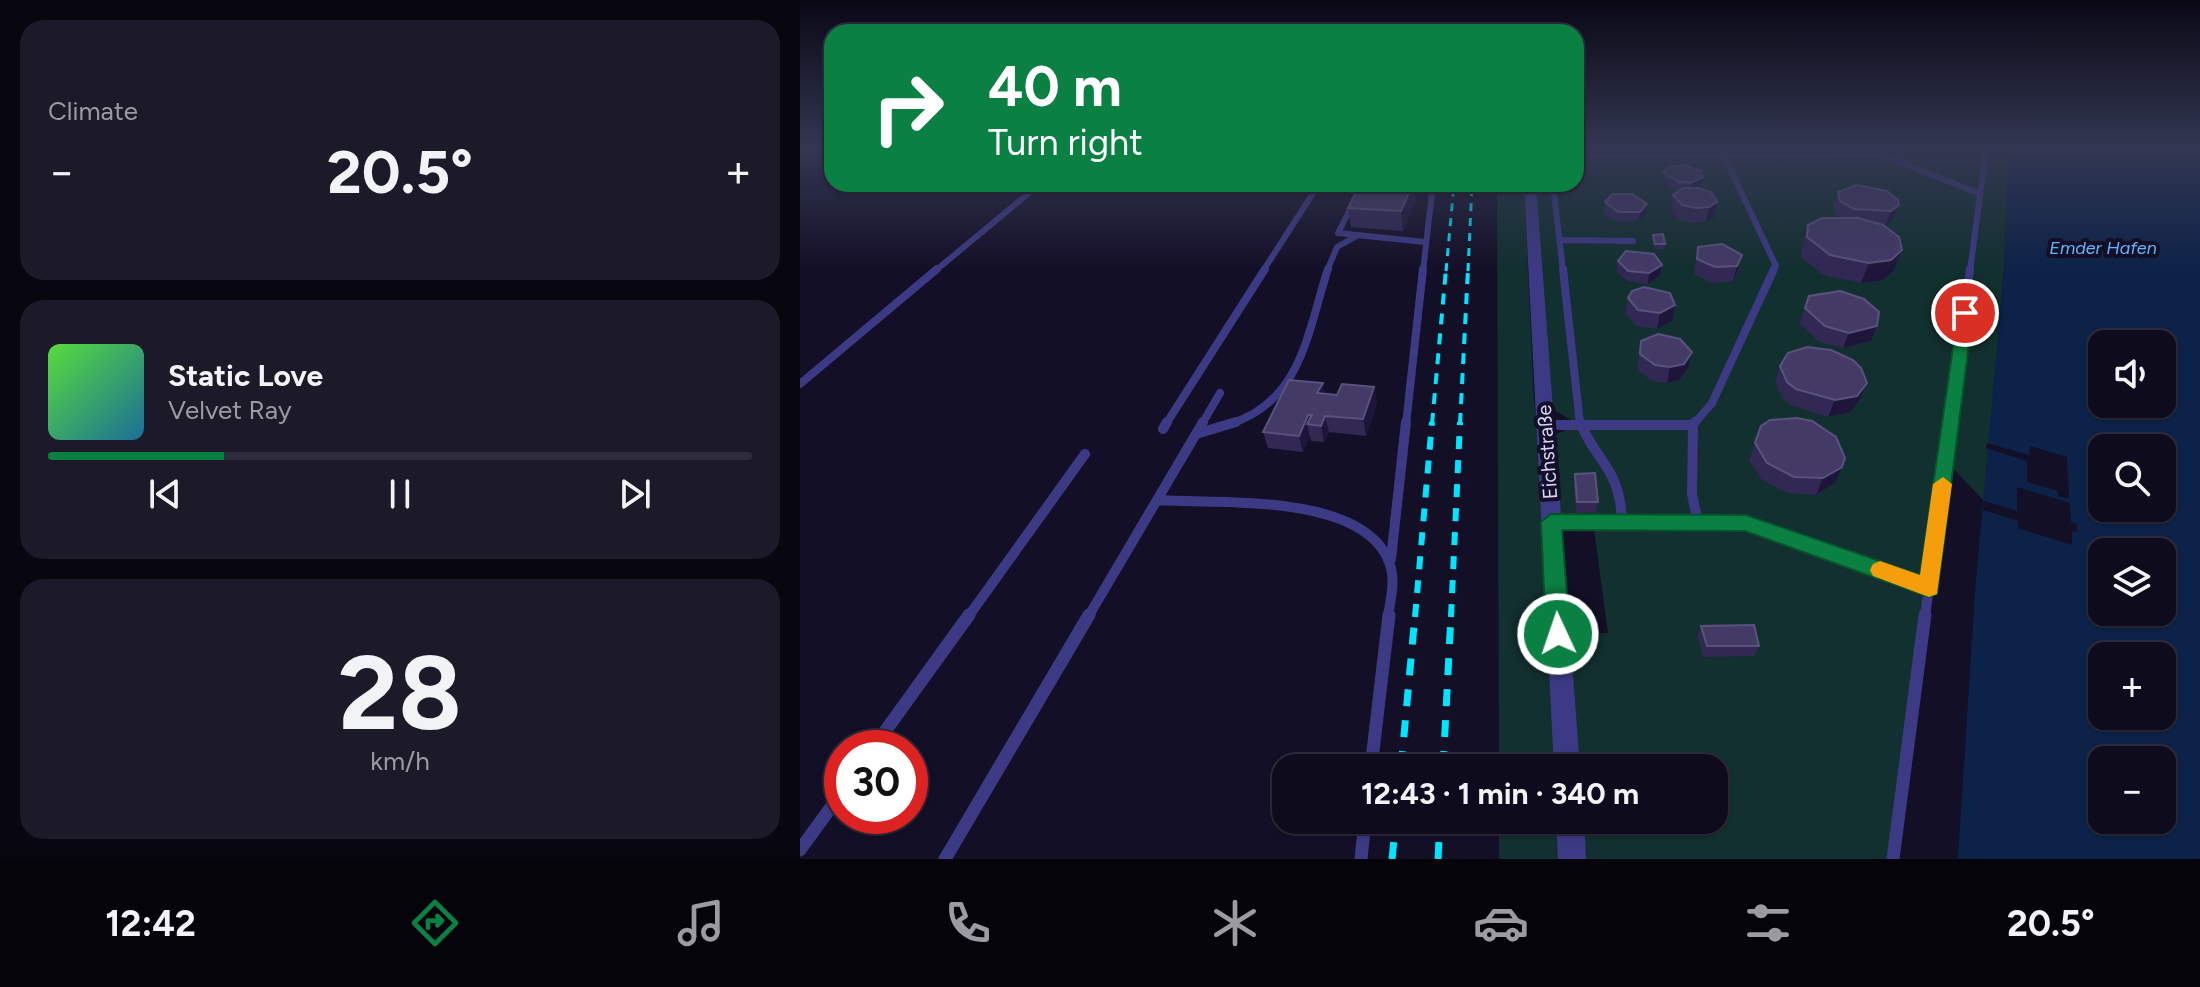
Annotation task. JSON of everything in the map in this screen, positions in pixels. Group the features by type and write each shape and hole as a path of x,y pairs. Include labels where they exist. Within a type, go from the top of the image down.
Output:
{"street":[{"name":"Eichstraße","path":"1530,192 1566,754"},
{"path":"1571,834 1572,859"}],"lane":[{"path":"1698,523 1692,494 1693,425 1712,403 1776,266 1740,189"},
{"path":"1969,189 1981,194"},
{"path":"1893,859 1982,189"},
{"path":"800,384 1030,192"},
{"path":"1163,429 1314,192"},
{"path":"1359,192 1338,233 1425,242"},
{"path":"1373,754 1432,192"},
{"path":"1554,192 1580,425 1611,470 1621,499 1622,522"},
{"path":"1195,434 1254,417 1271,407 1284,392 1294,375 1332,256 1337,247 1355,237"},
{"path":"1559,240 1633,241"},
{"path":"945,859 1220,393"},
{"path":"1545,425 1693,425"},
{"path":"886,730 1085,454"},
{"path":"1157,500 1334,517 1368,532 1385,550 1391,562"},
{"path":"1551,522 1746,523 1929,588"},
{"path":"800,850 824,817"},
{"path":"1361,859 1364,834"}],"green space":[{"path":"1584,189 2007,189 2004,269 1984,501 1947,462 1893,859 1499,859 1499,834 1728,834 1728,754 1499,754 1497,192 1524,192 1534,401 1550,516 1554,435 1579,425 1556,411 1550,401 1536,192 1584,192","holes":["1551,522 1593,522 1608,633 1558,634"]}],"water":[{"name":"Emder Hafen","path":"2007,189 2200,189 2200,859 1958,859 1975,592 2004,269"}],"pier":[{"path":"1987,443 2029,455 2030,446 2067,457 2069,499 2058,496 2058,491 2027,482 2027,461 1986,448"},
{"path":"2017,487 2070,503 2071,522 2077,524 2077,532 2072,531 2072,545 2018,528 2018,521 1983,510 1984,501 2017,511"}],"building":[{"path":"1682,189 1702,189 1711,192 1717,202 1709,207 1696,208 1682,205 1673,195"},
{"path":"1846,189 1887,191 1898,200 1899,205 1891,211 1854,209 1840,201 1838,192"},
{"path":"1356,192 1409,192 1401,211 1348,208"},
{"path":"1613,194 1632,194 1647,204 1640,212 1618,212 1605,202"},
{"path":"1822,218 1858,218 1883,225 1899,237 1902,250 1891,260 1869,263 1830,255 1807,237 1808,225"},
{"path":"1663,234 1665,244 1655,244 1653,235"},
{"path":"1722,244 1742,255 1737,266 1715,267 1697,259 1698,247"},
{"path":"1626,251 1654,254 1662,265 1649,273 1628,271 1618,261"},
{"path":"1644,287 1670,293 1675,305 1660,313 1638,310 1628,298 1632,291"},
{"path":"1840,291 1864,299 1879,312 1877,326 1849,333 1825,326 1805,308 1809,296"},
{"path":"1658,334 1680,339 1692,352 1684,364 1670,367 1655,365 1640,354 1641,341"},
{"path":"1807,347 1831,350 1853,360 1861,368 1867,383 1857,396 1835,400 1796,389 1787,382 1780,366 1788,353"},
{"path":"1289,380 1323,383 1317,393 1337,395 1342,384 1374,387 1363,419 1325,416 1321,426 1307,424 1312,415 1308,415 1299,436 1263,432"},
{"path":"1797,418 1812,421 1836,437 1845,458 1842,467 1823,478 1794,477 1767,463 1755,443 1761,426 1770,420"},
{"path":"1595,473 1598,502 1577,502 1575,474"},
{"path":"1754,625 1759,646 1707,646 1701,626"}],"railway":[{"path":"1446,271 1453,192"},
{"path":"1468,271 1472,192"},
{"path":"1432,424 1446,269"},
{"path":"1460,424 1468,269"},
{"path":"1415,617 1432,422"},
{"path":"1451,617 1460,422"},
{"path":"1402,754 1415,615"},
{"path":"1444,754 1451,615"},
{"path":"1392,859 1395,834"},
{"path":"1438,859 1439,834"}],"slow traffic":[{"path":"1880,570 1929,588 1943,484"}],"route":[{"path":"1558,634 1551,522 1746,523 1929,588 1965,313"}]}
